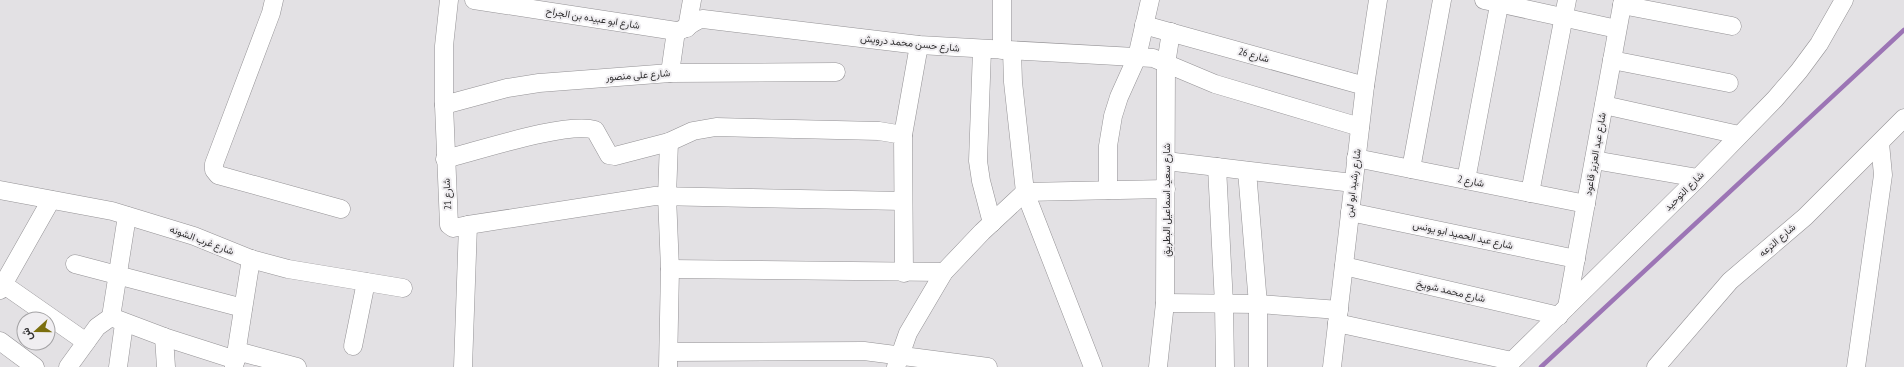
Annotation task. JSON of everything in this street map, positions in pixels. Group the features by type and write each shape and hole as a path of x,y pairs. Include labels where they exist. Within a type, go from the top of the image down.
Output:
{"street":[{"path":"274,0 271,13 214,164 214,170 218,175 341,209"},
{"name":"شارع 21","path":"449,0 444,46 445,159 449,225 453,228 468,225"},
{"name":"شارع ابو عبيده بن الجراح","path":"475,0 555,6 682,30"},
{"path":"670,73 692,0"},
{"path":"1002,0 1025,192 1093,367"},
{"path":"1108,190 1108,146 1113,116 1119,97 1137,57 1150,0"},
{"name":"شارع رشيد ابو لبن","path":"1332,367 1365,86 1378,0"},
{"path":"1411,169 1442,0"},
{"name":"شارع التوحيد","path":"1509,364 1775,100 1819,44 1844,0"},
{"path":"1466,180 1494,1 1566,8 1617,29"},
{"path":"1622,3 1732,26"},
{"name":"شارع عبد العزيز قاعود","path":"1563,312 1576,259 1622,3"},
{"path":"1530,193 1566,8"},
{"name":"شارع حسن محمد درويش","path":"682,30 694,21 703,19 919,45 982,50 1153,58 1215,84 1360,127"},
{"name":"شارع 26","path":"1144,25 1365,86"},
{"name":"شارع سعيد اسماعيل البطريق","path":"1158,367 1165,303 1166,64 1171,32"},
{"path":"904,273 903,134 919,45"},
{"path":"982,50 978,161 981,181 992,223"},
{"path":"1612,60 1729,83"},
{"name":"شارع على منصور","path":"444,105 507,88 534,83 670,73 836,72"},
{"path":"1604,105 1739,135"},
{"name":"شارع الترعه","path":"1656,367 1730,281 1805,217 1904,118"},
{"path":"445,159 553,132 587,128 596,130 609,155 615,156 669,142 693,131 716,127 879,131 903,134"},
{"path":"669,142 667,196 670,270 668,360 823,350 864,351 898,361 988,367"},
{"path":"1856,367 1883,175 1880,143"},
{"name":"شارع 2","path":"1356,158 1586,204"},
{"path":"1594,160 1698,178"},
{"path":"1166,162 1353,183"},
{"path":"1217,167 1224,304 1225,367"},
{"path":"1247,171 1258,304 1258,367"},
{"path":"898,361 908,333 944,272 1025,192 1166,189"},
{"name":"شارع غرب الشونه","path":"0,190 127,216 194,236 251,259 288,269 404,288"},
{"path":"463,367 468,225 655,196 903,201"},
{"path":"51,200 1,285 86,342"},
{"name":"شارع عبد الحميد ابو يونس","path":"1350,212 1576,259"},
{"path":"118,367 118,275 127,216"},
{"path":"236,359 251,259"},
{"path":"75,264 243,308"},
{"name":"شارع محمد شويخ","path":"1344,266 1563,312"},
{"path":"670,270 904,273 944,272"},
{"path":"353,346 366,282"},
{"path":"1165,303 1258,304 1338,317 1509,364"},
{"path":"68,367 101,323 118,321 236,359 297,367"},
{"path":"164,337 166,367"},
{"path":"0,341 35,367"}],"waterway":[{"path":"1541,367 1904,30"}]}
